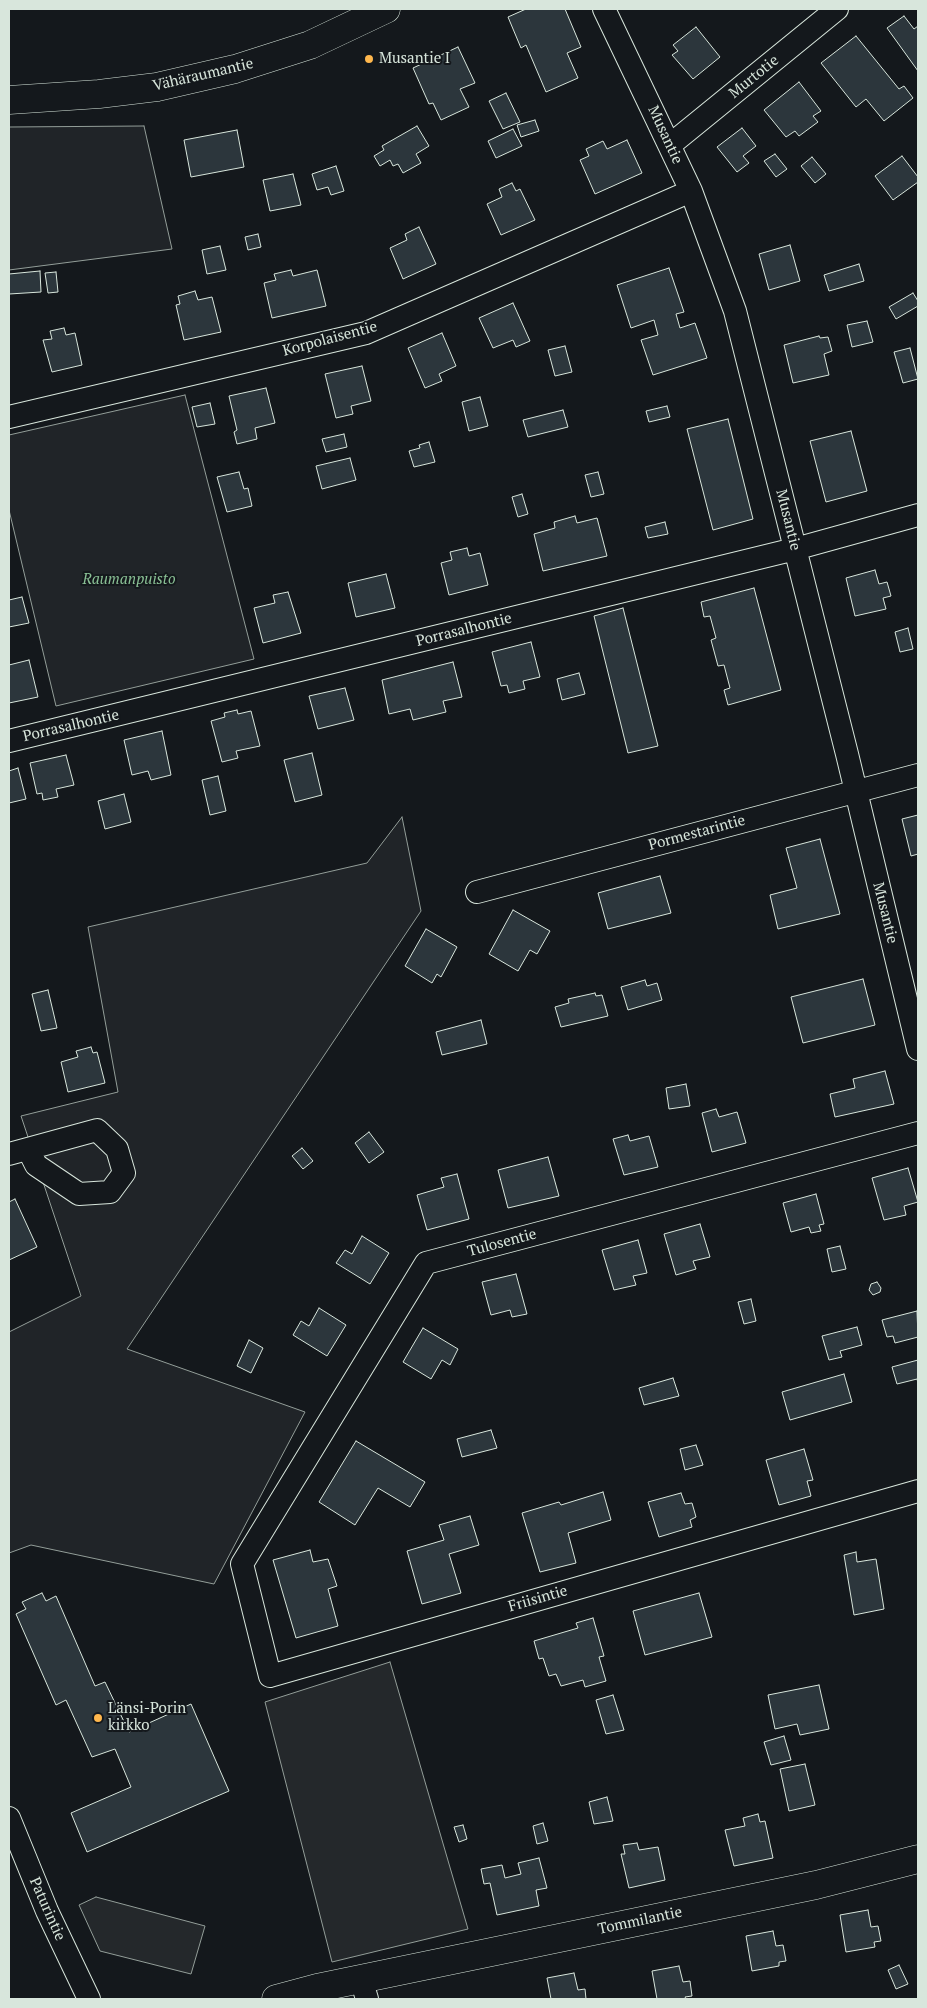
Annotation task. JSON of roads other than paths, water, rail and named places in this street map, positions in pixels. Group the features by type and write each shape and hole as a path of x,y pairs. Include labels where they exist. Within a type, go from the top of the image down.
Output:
{"main road":[{"name":"Vähäraumantie","path":"9,100 99,94 157,87 235,69 310,45 386,9"},
{"name":"Tommilantie","path":"276,1999 364,1989 918,1860"}],"street":[{"name":"Musantie","path":"604,9 691,191 735,311 856,791 918,1049"},
{"name":"Murtotie","path":"670,145 837,9"},
{"name":"Korpolaisentie","path":"9,417 366,333 691,191"},
{"name":"Porrasalhontie","path":"9,740 795,549 918,515"},
{"name":"Pormestarintie","path":"477,892 918,775"},
{"name":"Tulosentie","path":"242,1564 426,1263 918,1132"},
{"name":"Friisintie","path":"242,1564 270,1676 918,1491"},
{"name":"Paturintie","path":"9,1818 18,1868 89,1999"}],"place":[{"name":"Musantie I","path":"369,59"},
{"name":"Länsi-Porin kirkko","path":"98,1718"}],"park label":[{"name":"Raumanpuisto","path":"129,580"}]}
